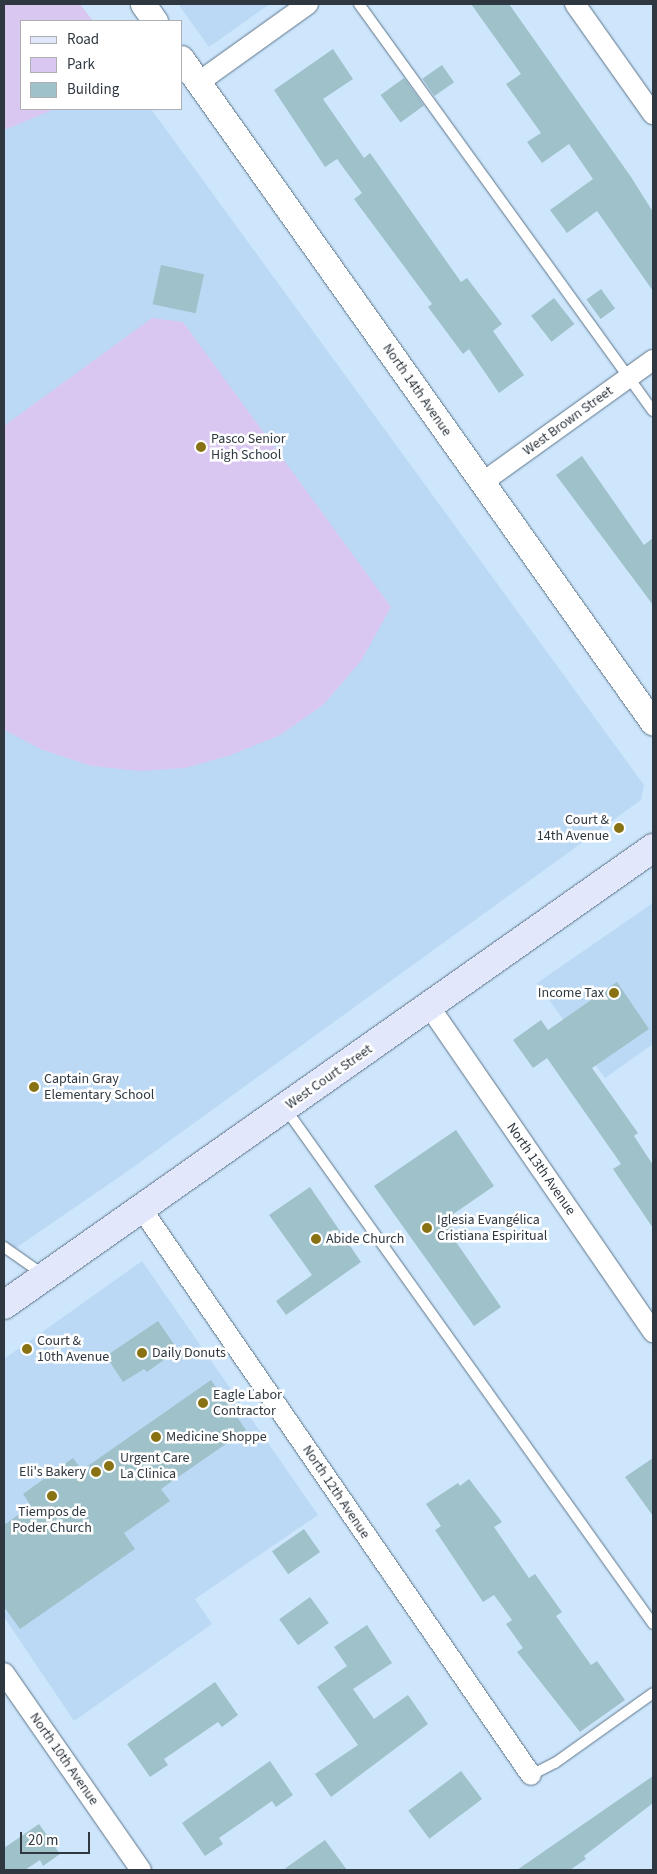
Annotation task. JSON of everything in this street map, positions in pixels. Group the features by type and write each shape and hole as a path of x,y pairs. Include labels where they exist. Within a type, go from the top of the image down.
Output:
{"main road":[{"name":"West Court Street","path":"4,1305 653,848"}],"street":[{"path":"143,4 155,20"},
{"path":"199,82 308,4"},
{"path":"575,4 653,114"},
{"name":"North 14th Avenue","path":"182,59 653,723"},
{"name":"West Brown Street","path":"483,482 653,360"},
{"name":"North 13th Avenue","path":"429,1006 653,1332"},
{"name":"North 12th Avenue","path":"141,1208 531,1775"},
{"name":"North 10th Avenue","path":"4,1673 141,1870"}],"lane":[{"path":"359,4 653,411"},
{"path":"284,1108 653,1624"},
{"path":"4,1247 45,1276"},
{"path":"531,1775 555,1763 653,1693"}],"shaded area":[{"name":"Pasco Senior High School","path":"4,4 20,20 20,110 152,110 644,785 641,800 125,1173 4,1256"},
{"path":"178,4 270,4 209,47"},
{"path":"653,903 653,1044 605,1078 537,983"},
{"path":"142,1261 318,1515 195,1599 212,1624 74,1721 4,1617 4,1359"}],"green space":[{"path":"4,4 80,4 92,20 20,20 20,110 53,110 4,130"},
{"path":"152,318 183,322 391,607 361,661 323,705 280,735 231,755 185,768 140,771 92,766 43,750 4,730 4,426"}],"building":[{"path":"471,4 509,4 631,177 653,212 653,291 597,211 567,233 550,210 593,179 569,144 542,163 527,142 541,133 506,84 521,74"},
{"path":"333,49 353,79 323,99 364,158 370,153 461,282 467,278 502,324 493,331 524,375 499,393 469,349 463,354 428,307 432,304 354,199 362,193 337,159 325,167 274,90"},
{"path":"442,65 454,82 434,96 422,79"},
{"path":"404,78 424,106 401,123 381,95"},
{"path":"161,265 204,274 196,313 153,304"},
{"path":"601,289 615,308 601,319 586,300"},
{"path":"554,298 574,324 551,342 531,316"},
{"path":"582,456 644,545 653,538 653,605 556,475"},
{"path":"617,982 649,1029 592,1068 638,1133 634,1136 653,1165 653,1228 613,1169 621,1164 547,1058 533,1068 513,1040 541,1020 548,1030"},
{"name":"Iglesia Evangélica Cristiana Espiritual","path":"456,1130 494,1186 446,1219 458,1236 454,1239 501,1307 474,1326 374,1186"},
{"name":"Abide Church","path":"310,1187 361,1262 286,1315 276,1301 312,1275 269,1215"},
{"name":"Daily Donuts","path":"158,1321 178,1350 147,1372 144,1369 123,1382 106,1356"},
{"path":"211,1380 246,1430 161,1489 170,1501 124,1533 135,1549 20,1629 4,1607 4,1525 31,1506 23,1494 73,1458 82,1470"},
{"path":"653,1458 653,1516 625,1477"},
{"path":"469,1479 502,1522 494,1527 529,1578 535,1574 562,1612 556,1616 591,1665 597,1661 625,1700 580,1732 517,1652 523,1648 506,1624 512,1620 494,1595 483,1602 435,1530 441,1526 426,1504 458,1483 460,1486"},
{"path":"304,1529 320,1552 288,1574 272,1551"},
{"path":"310,1597 329,1623 298,1645 279,1619"},
{"path":"367,1625 392,1663 353,1689 374,1719 408,1695 428,1724 331,1797 315,1774 358,1745 317,1687 347,1666 334,1647"},
{"path":"215,1682 238,1715 222,1727 218,1722 164,1759 168,1765 150,1777 127,1744"},
{"path":"270,1761 293,1795 276,1807 272,1801 219,1838 223,1844 205,1856 182,1823"},
{"path":"461,1771 482,1799 429,1839 408,1811"},
{"path":"653,1776 653,1803 584,1856 586,1859 570,1870 517,1870"},
{"path":"39,1824 60,1854 43,1866 40,1860 25,1870 4,1870 4,1848"},
{"path":"325,1840 347,1870 283,1870"}],"place":[{"name":"Pasco Senior High School","path":"201,447"},
{"name":"Court & 14th Avenue","path":"619,828"},
{"name":"Income Tax","path":"614,993"},
{"name":"Captain Gray Elementary School","path":"34,1087"},
{"name":"Iglesia Evangélica Cristiana Espiritual","path":"427,1228"},
{"name":"Abide Church","path":"316,1239"},
{"name":"Court & 10th Avenue","path":"27,1349"},
{"name":"Daily Donuts","path":"142,1353"},
{"name":"Eagle Labor Contractor","path":"203,1403"},
{"name":"Medicine Shoppe","path":"156,1437"},
{"name":"Urgent Care La Clinica","path":"109,1466"},
{"name":"Eli's Bakery","path":"96,1472"},
{"name":"Tiempos de Poder Church","path":"52,1496"}]}
